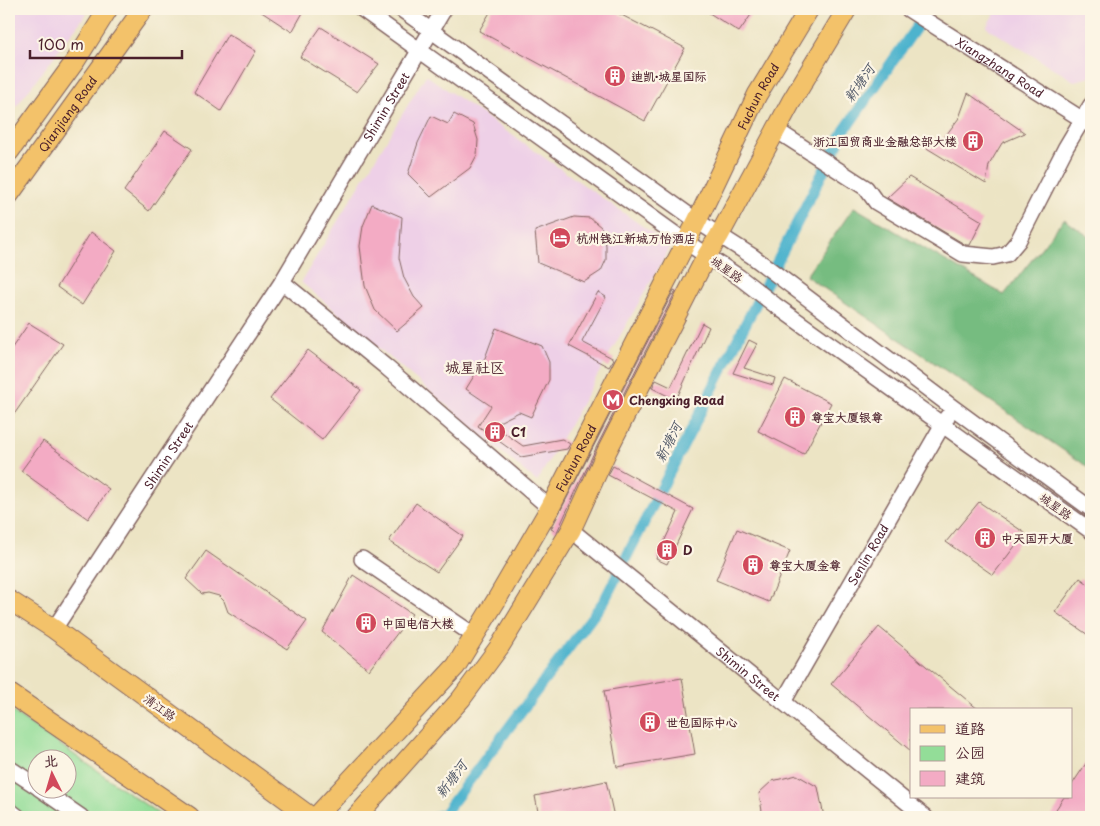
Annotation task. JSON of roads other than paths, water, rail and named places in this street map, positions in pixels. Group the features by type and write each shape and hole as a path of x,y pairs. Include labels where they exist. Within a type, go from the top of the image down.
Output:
{"main road":[{"name":"Qianjiang Road","path":"9,152 76,60 108,9"},
{"name":"Qianjiang Road","path":"9,195 143,9"},
{"name":"Fuchun Road","path":"316,817 456,666 475,636 550,508 697,221 756,95 809,9"},
{"path":"356,817 460,699 500,646 571,530 607,452 707,255 776,130 847,9"},
{"name":"清江路","path":"9,600 54,629 310,817"},
{"path":"9,693 190,817"}],"street":[{"name":"城星路","path":"362,9 686,242 739,277 775,305 1091,531"},
{"name":"城星路","path":"401,9 697,221 752,256 1091,509"},
{"name":"Shimin Street","path":"54,629 282,282 444,9"},
{"name":"Xiangzhang Road","path":"911,10 1086,122"},
{"path":"776,130 866,188 876,202 963,254 993,257 1007,254 1018,241 1086,122 1091,104"},
{"path":"282,282 386,367 550,508"},
{"name":"Senlin Road","path":"784,702 944,425 952,407"},
{"name":"Shimin Street","path":"571,530 925,817"},
{"path":"362,559 475,636"},
{"path":"9,768 28,781"},
{"path":"53,798 81,817"},
{"path":"9,810 18,817"}],"waterway":[{"name":"新塘河","path":"436,817 444,814 604,601 844,131 929,9"}],"place":[{"name":"迪凯·城星国际","path":"615,76"},
{"name":"浙江国贸商业金融总部大楼","path":"973,141"},
{"name":"杭州钱江新城万怡酒店","path":"560,238"},
{"name":"Chengxing Road","path":"613,400"},
{"name":"尊宝大厦银尊","path":"795,417"},
{"name":"C1","path":"495,432"},
{"name":"中天国开大厦","path":"985,538"},
{"name":"D","path":"667,550"},
{"name":"尊宝大厦金尊","path":"753,565"},
{"name":"中国电信大楼","path":"366,623"},
{"name":"世包国际中心","path":"650,722"}],"district":[{"name":"城星社区","path":"475,366"}]}
